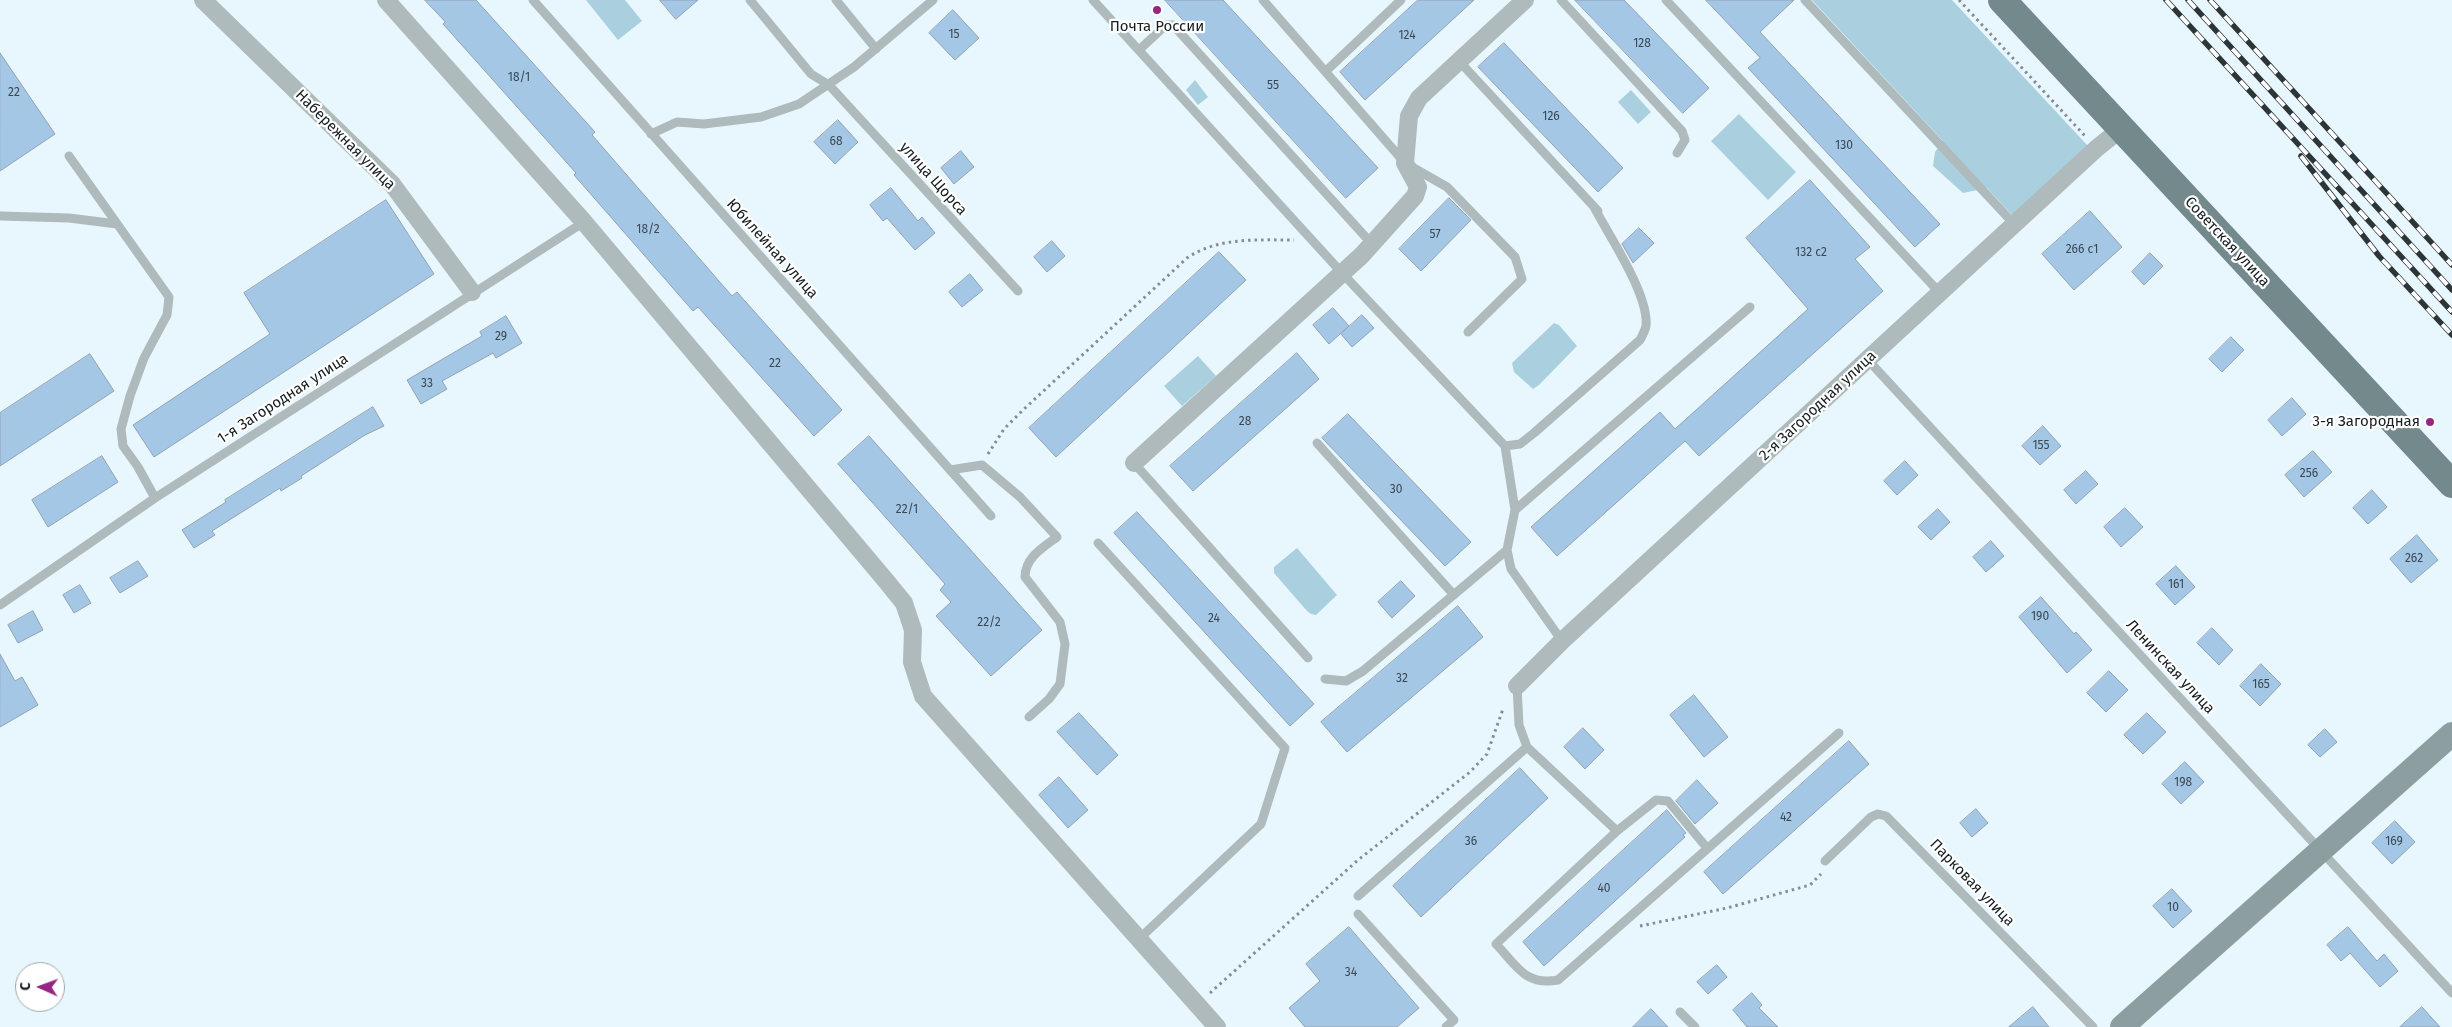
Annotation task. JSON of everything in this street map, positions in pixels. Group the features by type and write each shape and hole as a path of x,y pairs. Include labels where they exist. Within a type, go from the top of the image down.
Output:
{"main road":[{"name":"Советская улица","path":"2002,0 2452,484"},
{"path":"2122,1027 2452,734"}],"street":[{"name":"Набережная улица","path":"202,0 392,184 472,292"},
{"path":"386,0 584,222 904,603 913,630 912,662 923,696 1217,1027"},
{"path":"1134,463 1342,273 1372,244 1415,196 1418,187 1405,162 1409,116 1420,98 1526,0"},
{"name":"2-я Загородная улица","path":"1517,686 1562,641 2097,148 2122,128"}],"lane":[{"name":"Юбилейная улица","path":"533,0 990,516"},
{"name":"улица Щорса","path":"750,0 811,74 829,86 1018,291"},
{"path":"836,0 876,49"},
{"path":"651,134 677,122 704,124 761,117 798,104 829,86 933,0"},
{"path":"1093,0 1312,241 1505,446 1515,510 1507,550 1511,569 1562,641"},
{"path":"1263,0 1405,162 1447,187 1515,257 1522,279 1468,332"},
{"path":"1326,71 1402,0"},
{"path":"1561,0 1682,131 1685,140 1677,153"},
{"path":"1666,0 1940,294"},
{"path":"1805,0 2015,225"},
{"path":"1139,50 1166,24 1172,25 1372,244"},
{"path":"1460,61 1596,209 1637,286 1646,315 1646,328 1640,340 1520,444 1505,446"},
{"path":"69,156 169,297 167,314 144,358 121,429 123,446 155,498"},
{"path":"0,216 70,218 117,224"},
{"name":"1-я Загородная улица","path":"0,605 155,498 472,292 584,222"},
{"path":"1515,510 1750,307"},
{"name":"Ленинская улица","path":"1868,360 2452,993"},
{"path":"1317,443 1454,595"},
{"path":"1134,463 1308,658"},
{"path":"950,470 982,465 1020,497 1057,537 1036,553 1025,566 1025,577 1060,622 1065,644 1060,684 1049,699 1029,717"},
{"path":"1098,543 1285,748 1261,824 1139,939"},
{"path":"1325,679 1346,681 1363,671 1507,550"},
{"path":"1517,686 1519,726 1527,747 1618,831"},
{"path":"1707,848 1668,801 1656,800 1618,831 1496,944 1528,978 1546,982 1558,980 1838,733"},
{"path":"1358,896 1527,747"},
{"name":"Парковая улица","path":"1825,861 1872,817 1878,814 1886,816 2093,1027"},
{"path":"1358,914 1454,1020 1446,1027"},
{"path":"1680,1012 1695,1027"}],"path":[{"path":"1959,0 2097,148"},
{"path":"982,465 1004,429 1023,410 1196,252 1232,241 1312,241"},
{"path":"1197,1005 1358,860 1470,772 1487,754 1505,704 1517,686"},
{"path":"1613,930 1728,908 1810,885 1820,875 1825,861"}],"shaded area":[{"path":"586,0 625,0 642,21 618,40"},
{"path":"1812,0 1952,0 2089,147 2013,216 1987,188 1963,193 1933,166 1935,152 1943,141"},
{"path":"1195,80 1208,97 1198,105 1186,90"},
{"path":"1631,90 1651,112 1638,124 1618,102"},
{"path":"1739,114 1796,172 1768,200 1711,141"},
{"path":"1554,323 1559,325 1577,346 1533,389 1514,372 1512,363"},
{"path":"1198,356 1216,376 1182,406 1164,386"},
{"path":"1297,548 1337,595 1316,615 1307,611 1274,573 1274,567"}],"building":[{"path":"425,0 476,0 595,132 592,135 732,296 737,292 842,410 814,436 698,307 693,311 574,175 576,173 443,24 445,22"},
{"path":"660,0 698,0 676,19"},
{"path":"1165,0 1223,0 1378,168 1346,198"},
{"path":"1418,0 1474,0 1365,100 1340,72"},
{"path":"1575,0 1624,0 1709,88 1683,113"},
{"path":"1706,0 1794,0 1760,32 1940,224 1915,247 1748,68 1760,58"},
{"path":"953,10 979,38 955,60 929,33"},
{"path":"1504,43 1623,168 1598,192 1478,67"},
{"path":"0,53 55,134 0,171"},
{"path":"838,120 858,142 835,164 814,142"},
{"path":"961,151 974,167 954,184 941,168"},
{"path":"1810,180 1870,247 1855,259 1883,291 1699,456 1685,441 1557,556 1531,527 1660,412 1675,429 1808,309 1746,238"},
{"path":"891,188 918,221 922,217 935,233 915,250 887,218 883,221 870,205"},
{"path":"1449,198 1471,220 1421,271 1399,249"},
{"path":"386,200 434,274 154,457 133,425 270,334 244,293"},
{"path":"2090,211 2122,247 2074,290 2042,254"},
{"path":"1639,228 1654,243 1633,263 1622,244"},
{"path":"1052,241 1065,256 1047,272 1034,257"},
{"path":"1219,252 1246,280 1056,457 1029,428"},
{"path":"2150,253 2163,266 2144,285 2132,272"},
{"path":"970,274 983,290 962,307 949,292"},
{"path":"1333,308 1349,326 1329,344 1313,325"},
{"path":"1362,315 1374,328 1352,347 1341,334"},
{"path":"506,316 522,343 496,358 493,353 442,381 447,389 421,404 407,380 482,336 480,332"},
{"path":"2231,337 2244,350 2222,372 2209,359"},
{"path":"1297,353 1319,379 1193,491 1170,466"},
{"path":"90,354 114,391 0,466 0,413"},
{"path":"2292,398 2306,414 2282,436 2268,420"},
{"path":"373,407 384,426 365,435 301,476 302,478 281,491 280,488 212,531 215,535 194,548 182,530 226,502 225,500"},
{"path":"1348,414 1471,542 1445,566 1322,438"},
{"path":"2043,426 2061,446 2040,465 2022,446"},
{"path":"869,436 1042,630 991,676 936,616 951,602 940,590 945,584 838,464"},
{"path":"2313,451 2332,472 2304,497 2285,475"},
{"path":"102,456 118,482 48,527 32,500"},
{"path":"1905,461 1918,475 1897,495 1884,481"},
{"path":"2086,471 2098,484 2076,504 2064,490"},
{"path":"2372,490 2387,507 2368,524 2353,508"},
{"path":"2125,508 2143,527 2121,547 2104,527"},
{"path":"1938,509 1950,522 1931,540 1918,527"},
{"path":"1137,512 1314,704 1290,726 1114,533"},
{"path":"2417,535 2438,560 2411,583 2390,559"},
{"path":"1991,541 2004,556 1986,572 1973,557"},
{"path":"138,561 148,576 120,593 110,578"},
{"path":"2176,566 2195,587 2175,605 2156,584"},
{"path":"1401,581 1415,596 1392,618 1378,602"},
{"path":"80,585 91,603 74,613 63,595"},
{"path":"2041,597 2074,634 2076,632 2092,650 2067,673 2019,617"},
{"path":"1458,606 1483,637 1347,752 1321,722"},
{"path":"33,611 43,630 18,643 8,625"},
{"path":"2212,628 2233,650 2219,665 2197,643"},
{"path":"0,654 15,681 22,677 38,705 0,727"},
{"path":"2261,664 2281,684 2260,706 2240,686"},
{"path":"2109,671 2128,690 2106,712 2087,693"},
{"path":"1694,695 1728,737 1704,757 1670,715"},
{"path":"1079,713 1118,755 1097,775 1057,732"},
{"path":"2147,713 2166,732 2143,754 2124,735"},
{"path":"1583,728 1604,750 1585,769 1564,747"},
{"path":"2325,729 2337,742 2320,757 2308,745"},
{"path":"1849,741 1869,764 1723,894 1704,872"},
{"path":"2185,762 2204,782 2181,804 2162,784"},
{"path":"1520,768 1548,798 1421,917 1393,886"},
{"path":"1059,777 1088,810 1068,828 1039,795"},
{"path":"1697,780 1718,803 1695,824 1676,801"},
{"path":"1976,809 1988,823 1972,837 1960,823"},
{"path":"1667,810 1686,833 1683,835 1685,837 1544,966 1523,942"},
{"path":"2395,821 2415,842 2392,864 2372,843"},
{"path":"2172,889 2192,911 2173,928 2153,906"},
{"path":"1349,927 1419,1008 1397,1027 1305,1027 1289,1008 1320,981 1306,964"},
{"path":"2348,927 2377,961 2384,954 2398,971 2380,987 2350,953 2341,961 2327,945"},
{"path":"1717,965 1727,977 1708,994 1697,982"},
{"path":"1752,993 1762,1005 1759,1008 1778,1027 1747,1027 1733,1010"},
{"path":"2033,1007 2049,1027 2009,1027"},
{"path":"2422,1007 2440,1027 2400,1027"},
{"path":"1651,1009 1668,1027 1633,1027"}],"railway":[{"path":"2166,0 2452,312"},
{"path":"2188,0 2452,290"},
{"path":"2210,0 2452,265"},
{"path":"2301,156 2379,256 2452,335"}],"place":[{"name":"Почта России","path":"1157,10"},
{"name":"3-я Загородная","path":"2430,422"}]}
